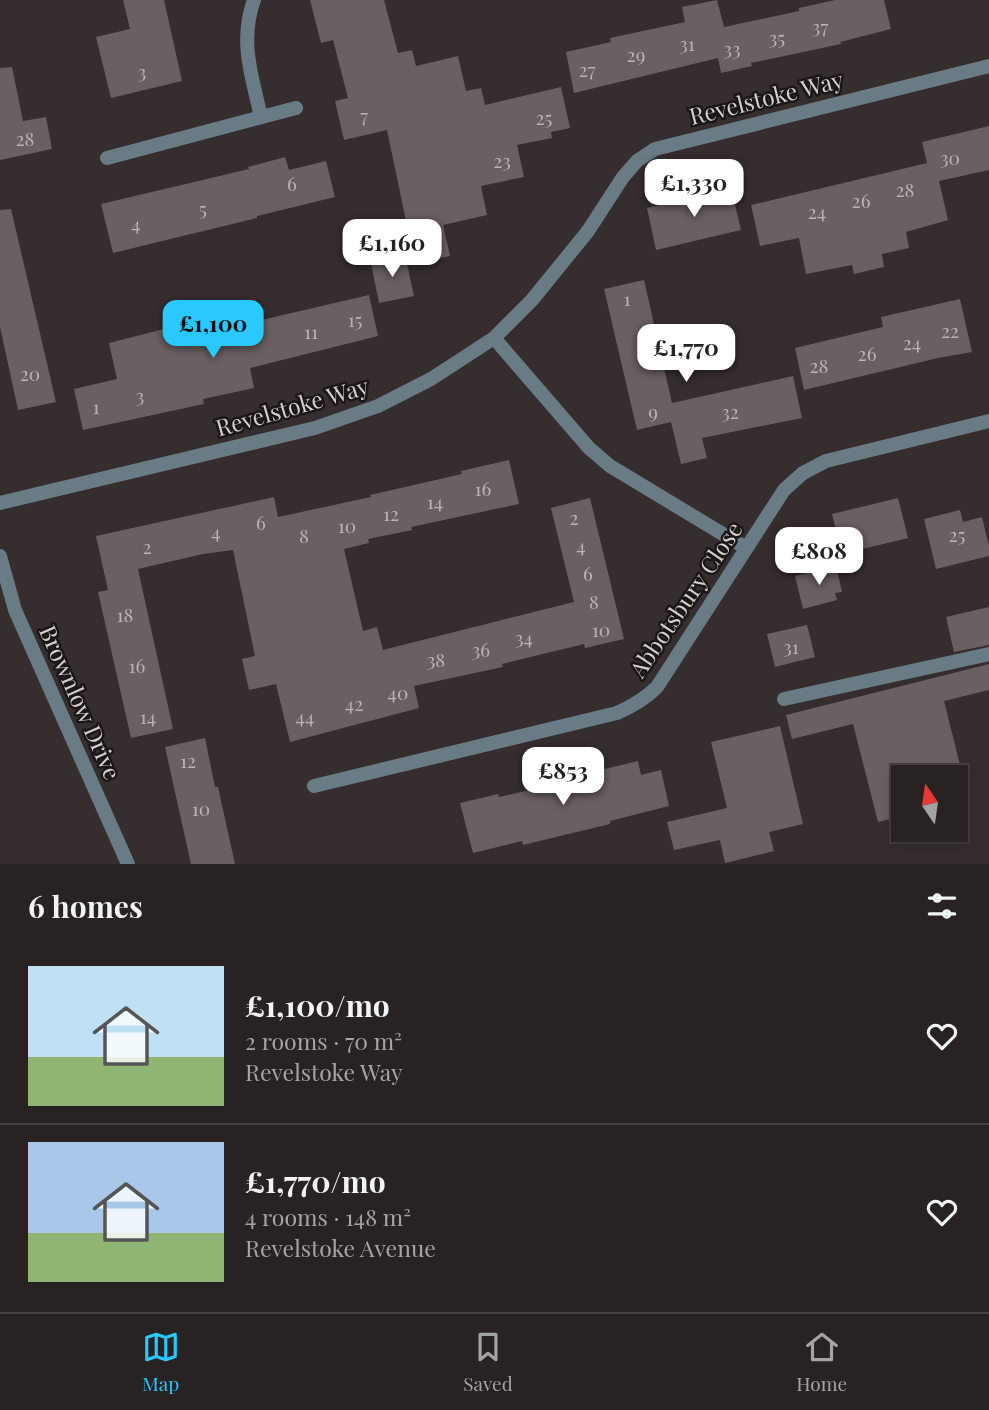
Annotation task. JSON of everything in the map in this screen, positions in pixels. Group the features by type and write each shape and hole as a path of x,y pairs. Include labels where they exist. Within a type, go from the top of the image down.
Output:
{"street":[{"path":"254,0 247,18 245,48 261,117"},
{"name":"Revelstoke Way","path":"0,503 315,428 378,406 431,379 494,338 532,300 637,160 655,149 989,66"},
{"path":"107,158 296,108"},
{"path":"494,338 589,448 610,466 746,548"},
{"name":"Abbotsbury Close","path":"314,786 617,713 645,699 657,687 784,490 803,473 826,461 989,421"},
{"name":"Brownlow Drive","path":"0,556 15,610 128,864"},
{"path":"784,699 989,654"}],"building":[{"path":"123,0 164,0 182,81 111,98 96,37 130,29"},
{"path":"310,0 384,0 398,53 412,50 416,66 458,56 466,91 481,88 485,105 561,87 570,128 551,132 552,138 517,145 524,177 481,186 487,215 443,225 450,256 415,264 387,130 344,140 335,101 348,98 333,40 321,43"},
{"path":"717,0 724,27 799,11 799,8 835,0 884,0 891,29 840,42 841,44 751,63 752,66 721,73 718,58 574,93 566,52 611,42 610,38 685,22 682,7"},
{"path":"12,67 23,121 46,117 52,149 0,160 0,68"},
{"path":"989,126 989,170 939,181 948,220 906,232 909,248 882,254 884,267 854,274 852,265 806,274 799,238 760,246 751,205 927,163 922,142"},
{"path":"285,157 289,170 326,161 335,197 113,253 101,204 249,169 248,167"},
{"path":"731,188 741,230 656,250 647,208"},
{"path":"11,209 56,402 18,410 0,327 0,210"},
{"path":"405,255 414,296 379,303 371,263"},
{"path":"644,280 672,403 793,376 802,418 702,438 707,458 681,464 671,422 637,430 604,289"},
{"path":"369,295 378,336 250,368 254,388 203,399 204,404 83,430 74,389 117,379 109,343 211,317 214,331"},
{"path":"960,299 972,352 804,390 795,348 883,327 881,317"},
{"path":"509,460 519,504 411,527 412,530 368,539 369,543 344,549 363,631 377,627 383,650 574,602 551,508 590,498 624,639 585,648 584,644 502,664 503,667 414,686 419,708 290,742 276,684 249,690 242,659 255,656 233,550 203,554 138,569 173,729 131,738 98,592 108,590 96,536 274,497 278,517 371,497 370,495"},
{"path":"898,498 908,538 842,554 832,514"},
{"path":"960,510 963,522 982,517 989,556 936,569 924,519"},
{"path":"836,566 842,592 835,593 837,600 803,609 795,576"},
{"path":"989,607 989,645 954,652 946,617"},
{"path":"807,625 815,657 775,667 767,634"},
{"path":"989,664 989,690 944,701 960,765 891,765 891,819 878,822 853,724 792,739 786,715"},
{"path":"780,726 803,824 769,832 774,851 725,863 720,840 674,850 667,822 727,808 711,742"},
{"path":"205,738 235,864 191,864 165,747"},
{"path":"638,761 641,775 661,770 669,806 610,821 610,824 523,845 522,841 473,853 460,803 601,774 600,770"}]}
